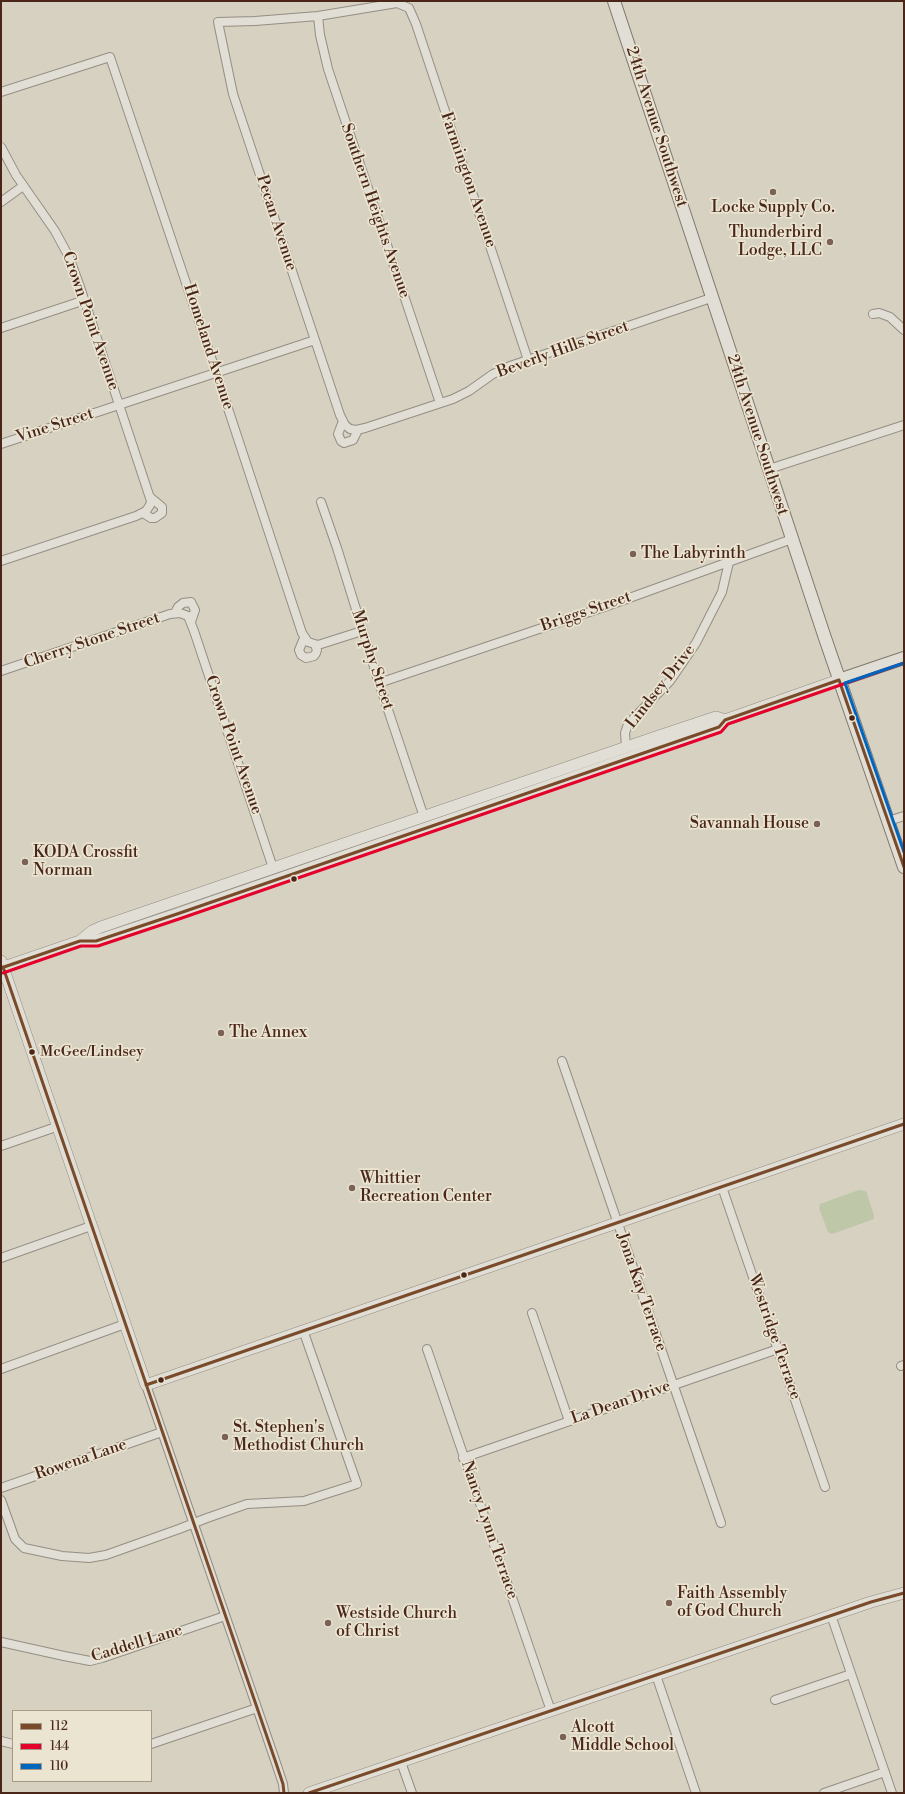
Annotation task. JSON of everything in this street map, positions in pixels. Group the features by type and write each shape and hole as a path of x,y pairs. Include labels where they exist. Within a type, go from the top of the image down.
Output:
{"main road":[{"name":"24th Avenue Southwest","path":"614,1 711,298 839,680 904,867"},
{"path":"839,680 904,658"}],"street":[{"name":"Farmington Avenue","path":"318,16 397,3 403,4 409,8 528,360"},
{"name":"Pecan Avenue","path":"318,16 255,21 218,22 233,94 343,421 354,430 353,440 344,443 341,441 338,434 343,421"},
{"name":"Southern Heights Avenue","path":"318,16 320,35 328,69 440,403"},
{"name":"Homeland Avenue","path":"1,92 110,56 304,638 299,650 301,655 306,658 314,656 317,650 315,645"},
{"name":"Crown Point Avenue","path":"1,147 23,186 62,243 85,300 150,497 150,505 146,510"},
{"path":"1,202 23,186"},
{"name":"Beverly Hills Street","path":"354,430 462,395 502,369 711,298"},
{"path":"1,328 85,300"},
{"path":"873,314 879,313 890,317 904,330"},
{"name":"Vine Street","path":"1,444 315,340"},
{"path":"769,469 904,425"},
{"path":"1,561 146,510 151,518 155,518 162,513 162,507 150,497"},
{"name":"Murphy Street","path":"320,502 337,548 420,818"},
{"name":"Briggs Street","path":"379,683 602,607 792,539"},
{"name":"Lindsey Drive","path":"626,747 625,733 628,724 670,681 696,643 722,592 729,562"},
{"name":"Crown Point Avenue","path":"191,622 195,610 191,602 183,603 178,607 179,613 188,616 191,622 273,868"},
{"name":"Cherry Stone Street","path":"1,671 179,613"},
{"path":"304,638 315,645 362,631"},
{"path":"284,1793 283,1784 56,1127 2,966 80,941 96,941 216,901 660,748 719,727 725,720 839,680"},
{"path":"80,941 92,931 656,736 716,717 725,720"},
{"path":"656,736 660,748"},
{"path":"626,747 628,759"},
{"path":"447,809 451,820"},
{"path":"888,821 904,816"},
{"path":"420,818 421,830"},
{"path":"212,889 216,901"},
{"path":"184,899 188,910"},
{"name":"Jona Kay Terrace","path":"562,1061 721,1523"},
{"path":"146,1385 904,1124"},
{"path":"1,1146 56,1127"},
{"name":"Westridge Terrace","path":"722,1187 825,1487"},
{"path":"1,1258 91,1226"},
{"path":"532,1313 569,1421"},
{"path":"1,1369 125,1324"},
{"path":"1,1500 15,1539 24,1548 68,1557 89,1558 101,1556 247,1504 304,1501 357,1484 303,1330"},
{"name":"Nancy Lynn Terrace","path":"427,1349 463,1458 551,1711"},
{"name":"La Dean Drive","path":"463,1458 778,1349"},
{"name":"Rowena Lane","path":"1,1488 162,1432"},
{"path":"309,1793 831,1615 886,1597 904,1593"},
{"path":"831,1615 892,1793"},
{"name":"Caddell Lane","path":"1,1642 82,1660 96,1660 225,1616"},
{"path":"775,1700 851,1674"},
{"path":"656,1675 696,1793"},
{"path":"152,1744 257,1708"},
{"path":"1,1741 12,1744"},
{"path":"401,1762 412,1793"},
{"path":"824,1793 885,1772"}],"green space":[{"path":"859,1190 866,1191 874,1219 832,1234 828,1232 819,1208 820,1204"}],"transit line":[{"name":"144","path":"3,973 81,946 98,946 179,919 721,732 728,724 904,663"},
{"name":"110","path":"904,663 845,683 904,852"},
{"name":"112","path":"1,968 80,941 96,941 177,914 719,727 725,720 839,680 904,867"},
{"name":"112","path":"3,967 276,1763 283,1784 284,1793"},
{"name":"112","path":"146,1385 904,1124"},
{"name":"112","path":"309,1793 871,1602 904,1593"}],"place":[{"name":"Locke Supply Co.","path":"773,192"},
{"name":"Thunderbird Lodge, LLC","path":"830,242"},
{"name":"The Labyrinth","path":"633,554"},
{"name":"Savannah House","path":"817,824"},
{"name":"KODA Crossfit Norman","path":"25,862"},
{"name":"The Annex","path":"221,1033"},
{"name":"McGee/Lindsey","path":"32,1052"},
{"name":"Whittier Recreation Center","path":"352,1188"},
{"name":"St. Stephen's Methodist Church","path":"225,1437"},
{"name":"Faith Assembly of God Church","path":"669,1603"},
{"name":"Westside Church of Christ","path":"328,1623"},
{"name":"Alcott Middle School","path":"563,1737"}]}
